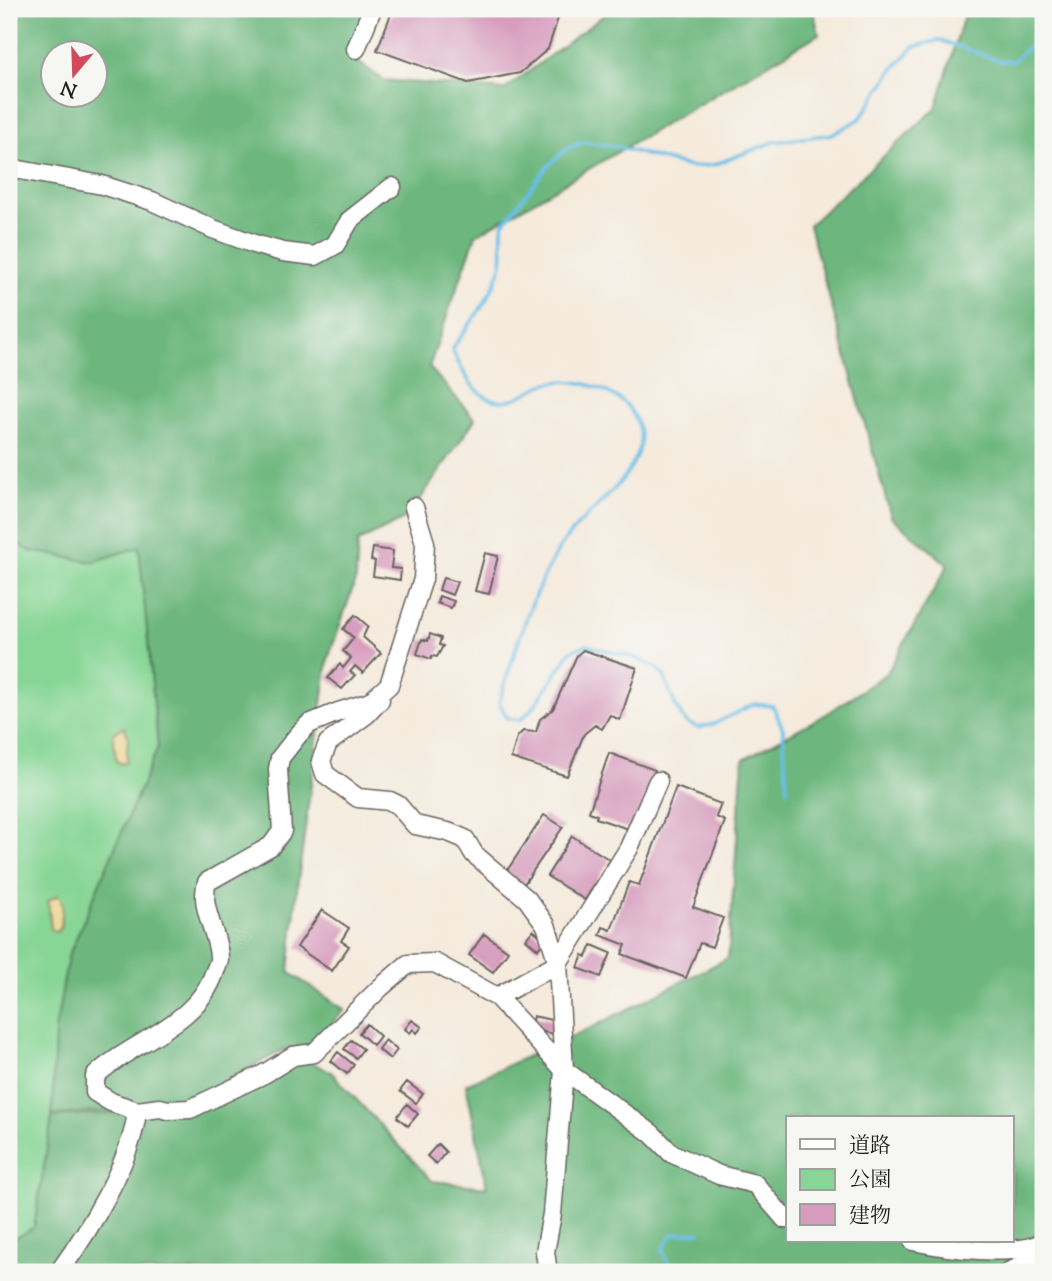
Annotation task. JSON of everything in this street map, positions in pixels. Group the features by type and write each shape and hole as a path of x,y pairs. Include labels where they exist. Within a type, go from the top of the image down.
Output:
{"street":[{"path":"356,49 372,9"},
{"path":"9,168 102,185 152,201 213,229 257,245 315,256 335,245 350,220 391,187"},
{"path":"414,507 425,543 423,579 389,685 379,702 367,714 328,743 321,761 325,774 358,798 390,801 398,805 415,825 448,832 464,839 474,854 527,899 546,925 558,963 564,1070 552,1214 545,1252 548,1272"},
{"path":"389,685 370,702 309,724 280,758 278,769 282,831 271,846 206,882 202,895 220,958 202,1000 183,1016 112,1060 95,1076 95,1092 111,1102 137,1111 160,1108 190,1109 264,1074 293,1056 314,1053 408,964 435,963 497,997 564,1070 651,1133 671,1153 719,1175 755,1184 786,1219"},
{"path":"497,997 558,963 629,849 658,781"},
{"path":"59,1272 113,1182 135,1128 137,1111"},
{"path":"918,1242 991,1250 1031,1249 1043,1242"},
{"path":"1008,1272 1043,1258"}],"green space":[{"path":"9,9 366,9 355,60 384,80 504,90 612,9 813,9 819,34 476,235 429,367 475,419 408,517 358,542 356,579 328,659 298,881 289,972 345,1010 310,1046 285,1049 180,1105 52,1115 55,1031 68,957 158,747 139,547 93,562 30,551 9,539"},
{"path":"966,9 1043,9 1043,1272 9,1272 9,1242 34,1227 52,1117 181,1109 305,1059 331,1072 432,1181 487,1187 466,1084 593,1027 728,958 743,759 825,715 887,673 948,565 891,517 809,225 936,108"},
{"path":"9,515 142,540 262,1097 9,1272"}],"sand":[{"path":"124,727 128,740 127,760 122,764 116,761 113,733"},
{"path":"58,895 62,911 61,928 56,932 51,929 48,901"}],"building":[{"path":"393,9 561,9 548,49 520,73 468,83 377,50"},
{"path":"373,548 393,551 391,568 401,569 400,580 373,576"},
{"path":"485,553 498,556 489,594 475,591"},
{"path":"443,578 457,582 452,595 439,590"},
{"path":"439,596 454,601 451,608 437,603"},
{"path":"355,615 368,626 363,637 381,653 363,673 355,666 350,672 355,675 342,689 328,678 340,664 343,668 351,658 343,651 354,638 343,629"},
{"path":"430,634 441,638 439,645 443,646 437,657 432,656 431,659 417,654 422,639 428,641"},
{"path":"583,650 637,668 620,720 610,715 602,729 595,725 584,734 567,776 511,758 517,737 523,731 536,732 540,719 553,709 577,655"},
{"path":"609,753 655,770 634,831 596,818 597,815 589,812"},
{"path":"676,787 721,804 716,817 725,821 693,907 723,918 712,947 700,943 686,978 622,954 626,945 600,935 603,927 611,930 629,882 639,885"},
{"path":"544,815 563,827 524,884 506,872"},
{"path":"572,836 610,860 585,900 547,876"},
{"path":"322,910 349,928 341,941 349,946 332,971 297,947"},
{"path":"533,930 545,940 538,949 526,939"},
{"path":"484,934 508,951 493,972 469,955"},
{"path":"592,945 611,953 601,977 578,968 583,955 587,957"},
{"path":"533,1016 556,1021 553,1034 530,1029"},
{"path":"412,1020 422,1027 417,1033 413,1029 410,1033 405,1029"},
{"path":"367,1024 380,1036 373,1045 359,1033"},
{"path":"351,1040 363,1049 356,1058 344,1049"},
{"path":"385,1040 397,1050 390,1059 378,1049"},
{"path":"338,1052 354,1065 347,1074 331,1061"},
{"path":"407,1082 423,1094 416,1103 400,1091"},
{"path":"407,1104 418,1114 408,1126 397,1117"},
{"path":"438,1144 446,1152 436,1164 427,1156"}],"waterway":[{"path":"787,790 783,729 773,706 754,704 714,724 698,728 685,721 675,705 664,676 657,668 636,658 586,645 571,651 534,707 520,720 507,718 499,702 524,623 540,584 569,535 626,475 641,440 639,428 627,406 607,392 578,382 558,381 520,397 499,401 480,393 473,386 452,349 481,307 499,274 503,257 503,224 547,167 568,148 585,142 614,146 690,167 713,165 774,142 833,134 860,119 894,68 914,47 939,40 1001,61 1013,61 1043,34"},
{"path":"673,1272 662,1250 673,1234 700,1232"}]}
